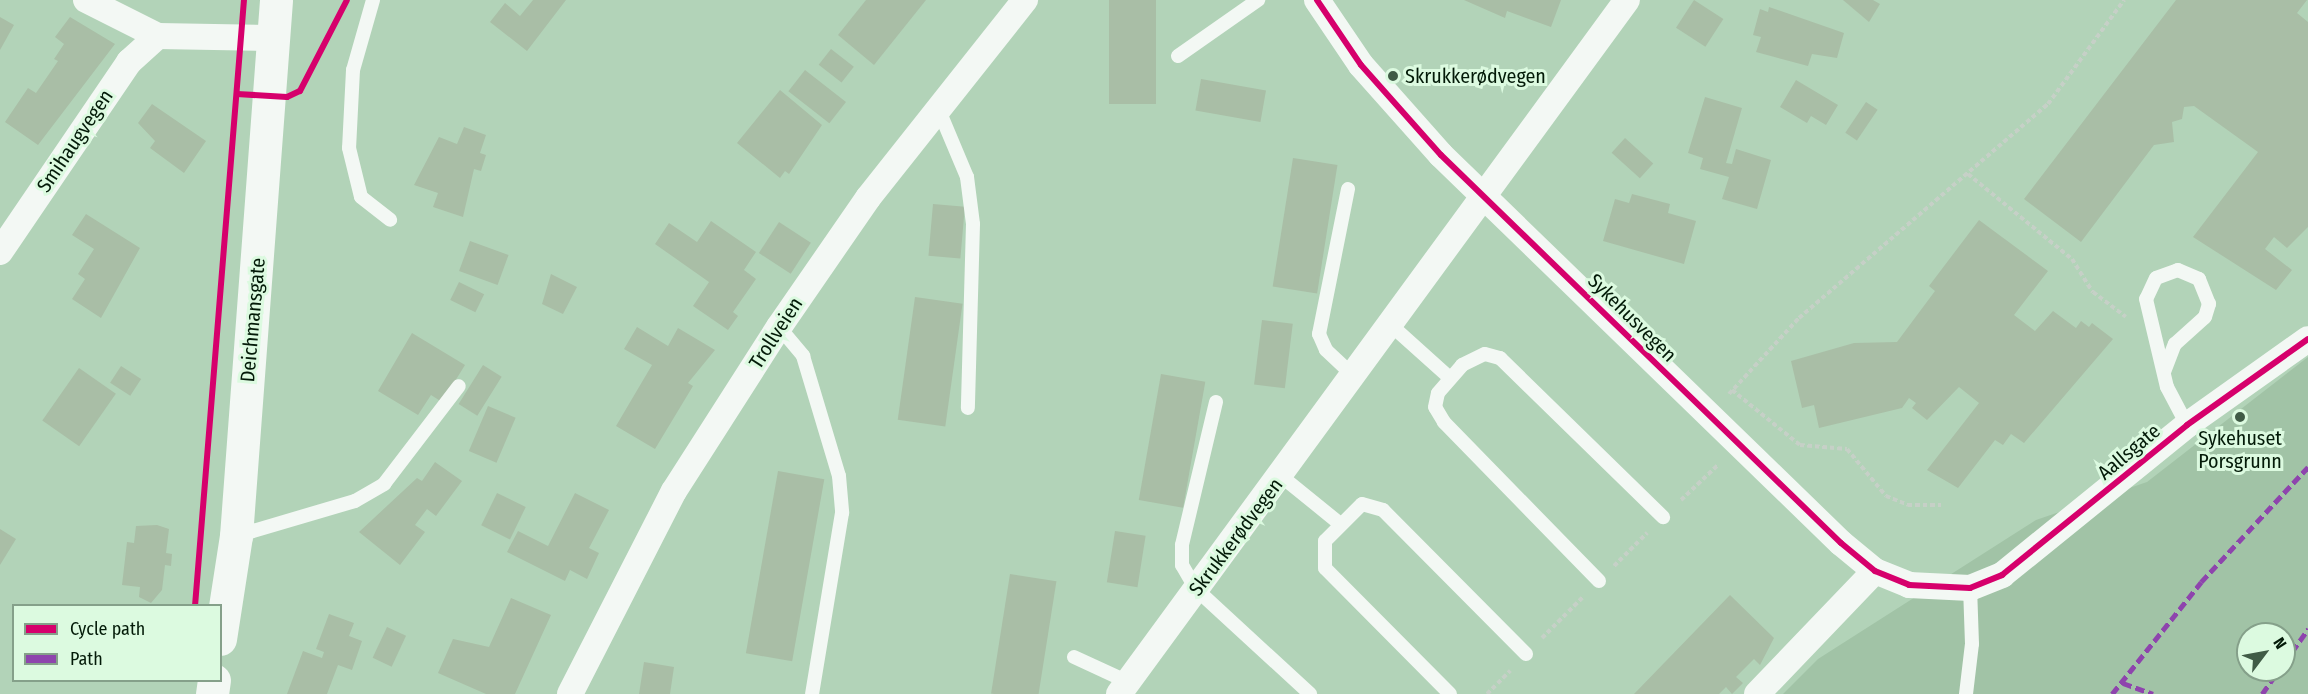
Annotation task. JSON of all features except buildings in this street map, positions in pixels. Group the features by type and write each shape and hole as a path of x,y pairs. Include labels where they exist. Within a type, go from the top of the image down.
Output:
{"street":[{"path":"86,0 158,36 272,38"},
{"name":"Deichmansgate","path":"222,626 236,536 276,0"},
{"name":"Trollveien","path":"570,694 674,491 779,327 938,108 1025,0"},
{"name":"Sykehusvegen","path":"1317,0 1387,97 1485,197 1708,416 1875,571 1909,585 1970,588"},
{"name":"Skrukkerødvegen","path":"1123,688 1355,377 1627,0"},
{"name":"Smihaugvegen","path":"0,252 129,62 158,36"},
{"name":"Aallsgate","path":"1970,588 2030,556 2187,425 2308,339"},
{"path":"1757,694 1875,571"}],"lane":[{"path":"373,0 354,70 349,148 361,197 390,220"},
{"path":"1178,56 1258,0"},
{"path":"938,108 968,177 973,224 968,408"},
{"path":"1348,189 1319,334 1326,350 1355,377"},
{"path":"2164,372 2175,344 2205,317 2207,291 2199,279 2178,270 2156,278 2146,299 2151,329 2164,372 2187,425"},
{"path":"1392,326 1450,378"},
{"path":"779,327 803,356 839,476 842,513 812,694"},
{"path":"1599,581 1444,422 1435,408 1438,393 1450,378 1474,357 1500,358 1663,517"},
{"path":"236,536 355,501 384,484 459,386"},
{"path":"1216,402 1182,545 1182,565 1197,589 1310,694"},
{"path":"1281,476 1339,523"},
{"path":"1450,694 1325,568 1322,548 1339,523 1362,504 1383,510 1526,654"},
{"path":"1966,694 1972,644 1970,588"},
{"path":"1074,657 1123,688"}],"path":[{"path":"1708,416 1799,318 1932,199 1968,174 2048,104 2124,0"},
{"path":"1968,174 2072,259 2092,292 2130,321 2151,329"},
{"path":"1732,390 1800,445 1847,449 1886,496 1898,503 1941,505"},
{"path":"1487,694 1663,517 1767,419"}],"green space":[{"path":"2308,357 2308,694 1783,694 1818,659 2036,520 2147,482"}],"marked path":[{"path":"2112,694 2201,582 2308,467"},
{"path":"2296,646 2308,629"},
{"path":"2262,694 2270,682"},
{"path":"2123,683 2153,694"}],"cycle path":[{"path":"195,604 244,0"},
{"path":"237,94 287,97 300,91 347,0"},
{"path":"1317,0 1361,65 1441,155 1841,543 1875,571 1909,585 1970,588 2002,575 2187,425 2308,339"}],"place":[{"name":"Skrukkerødvegen","path":"1393,76"},
{"name":"Sykehuset Porsgrunn","path":"2240,417"}]}
